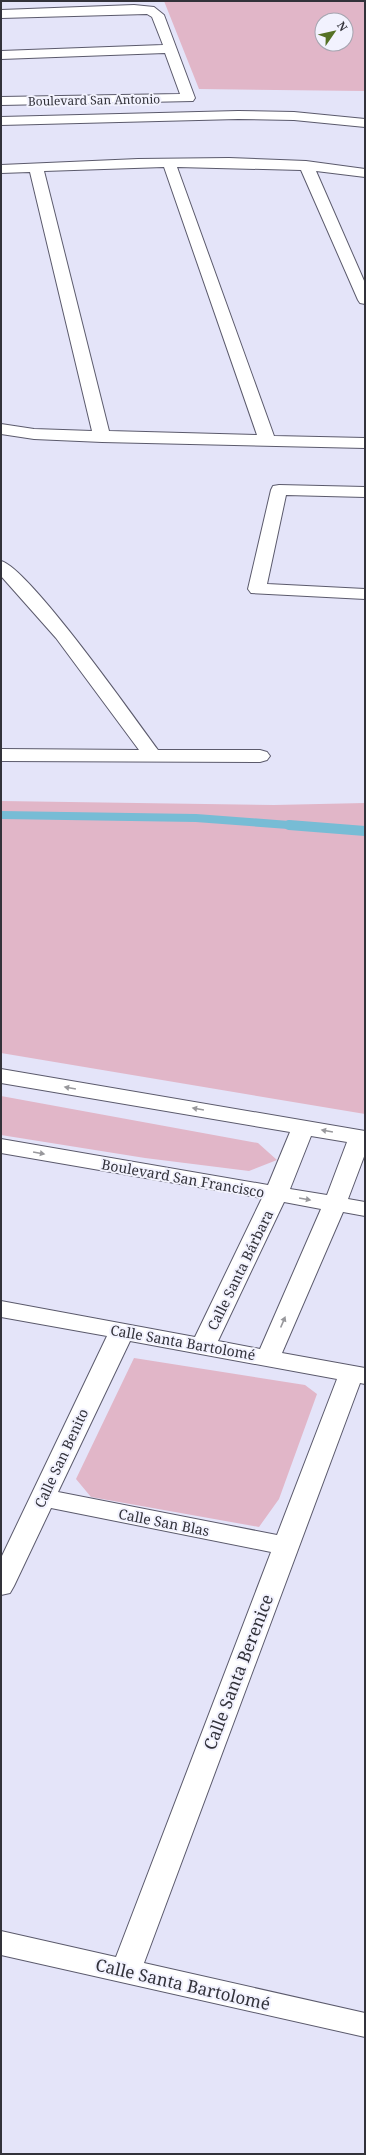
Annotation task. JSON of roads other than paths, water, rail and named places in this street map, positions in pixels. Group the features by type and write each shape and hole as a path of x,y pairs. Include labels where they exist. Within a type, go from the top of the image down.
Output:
{"street":[{"path":"1,14 134,8 150,10 158,14 171,49 1,56"},
{"name":"Boulevard San Antonio","path":"1,102 188,98 171,49"},
{"path":"1,121 238,115 294,116 365,124"},
{"path":"169,163 267,440"},
{"path":"1,168 169,163 273,163 306,165 365,173"},
{"path":"306,165 365,300"},
{"path":"36,167 102,437"},
{"path":"1,429 34,434 102,437 365,443"},
{"path":"365,492 280,490 257,589 365,594"},
{"path":"1,566 30,594 153,756"},
{"path":"1,755 260,756"},
{"path":"1,1076 362,1137 335,1204 268,1358"},
{"name":"Calle Santa Bárbara","path":"203,1346 276,1194 303,1127"},
{"name":"Boulevard San Francisco","path":"1,1146 365,1209"},
{"name":"Calle Santa Bartolomé","path":"1,1309 358,1375"},
{"name":"Calle San Benito","path":"1,1586 122,1331"},
{"name":"Calle Santa Berenice","path":"126,1971 286,1546 358,1375"},
{"name":"Calle San Blas","path":"43,1498 286,1546"},
{"name":"Calle Santa Bartolomé","path":"1,1943 365,2025"}],"waterway":[{"path":"1,815 196,818 294,825"},
{"path":"289,825 294,825"},
{"path":"294,825 302,826"},
{"path":"294,825 365,831"}]}
